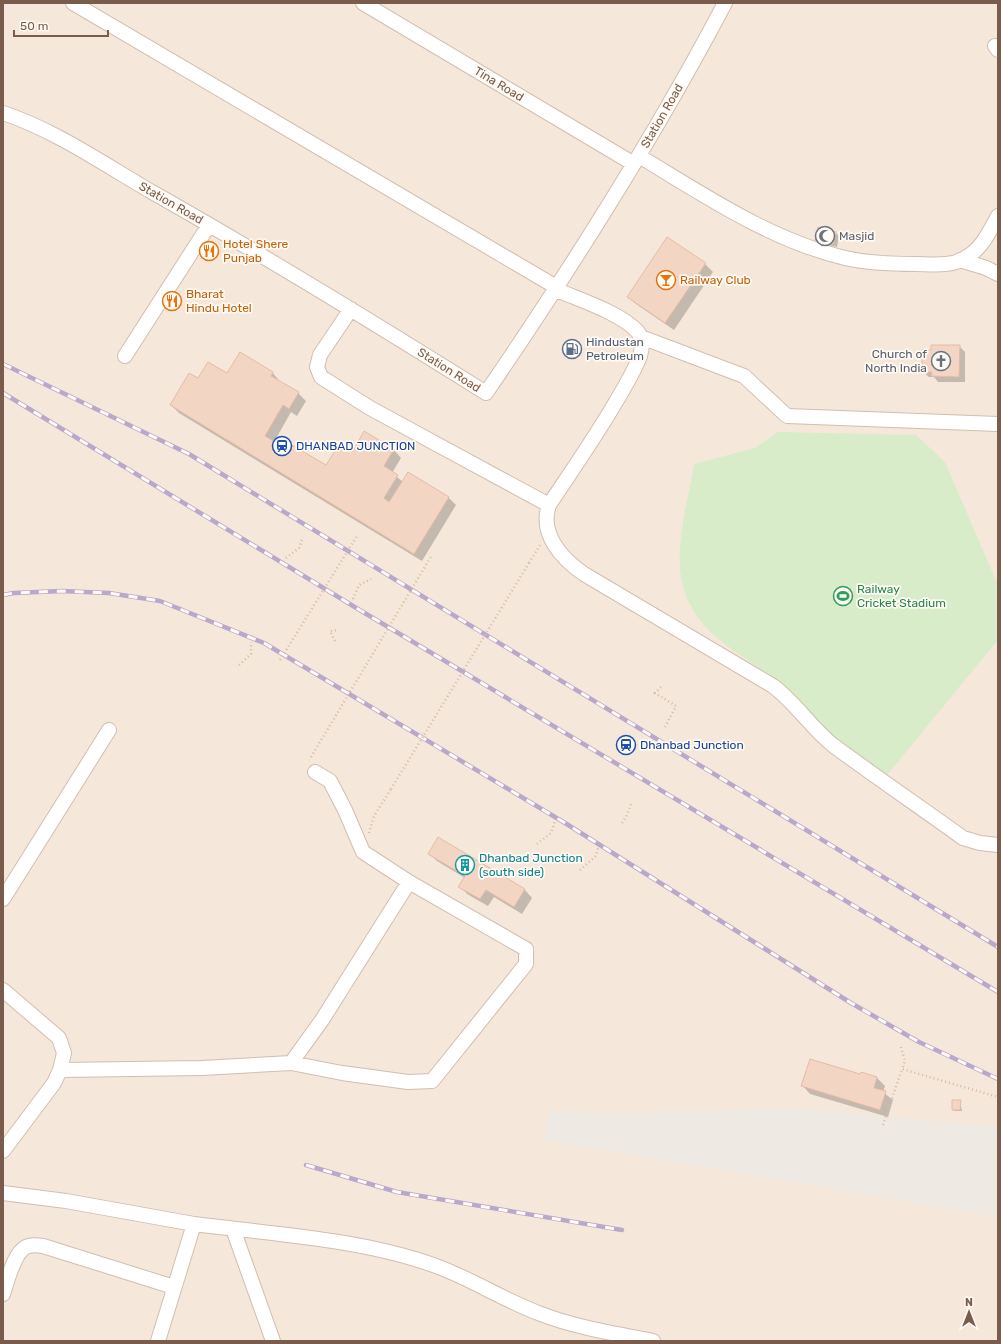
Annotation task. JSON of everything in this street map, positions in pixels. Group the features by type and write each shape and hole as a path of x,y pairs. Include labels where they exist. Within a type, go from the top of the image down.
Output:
{"street":[{"path":"73,3 557,289 618,317 641,337 744,376 787,416 998,424"},
{"name":"Tina Road","path":"363,3 637,160 750,221 785,237 826,253 862,261 905,264 950,263 960,260"},
{"name":"Station Road","path":"9,115 52,135 209,225 351,309 486,393 557,289 637,160 725,3"},
{"path":"960,260 976,250 988,236 996,220"},
{"path":"996,220 998,239"},
{"path":"125,356 209,225"},
{"path":"960,260 986,268 998,274"},
{"path":"351,309 320,355 317,367 321,377 370,408 549,505"},
{"path":"641,337 639,356 621,392 597,433 549,505 546,516 552,540 560,553 576,568 773,686 788,698 809,722 834,745 963,838 980,843 998,845"},
{"path":"3,898 110,730"},
{"path":"60,1070 202,1068 291,1063 342,1073 408,1082 432,1081 526,964 526,949 409,882 363,852 345,810 330,781 314,772"},
{"path":"291,1063 322,1020 409,882"},
{"path":"3,990 59,1038 64,1053 60,1070 50,1090 6,1144"},
{"path":"3,1193 66,1202 194,1224 383,1250 436,1266 542,1315 600,1330 653,1341"},
{"path":"158,1341 194,1224"},
{"path":"234,1229 273,1341"},
{"path":"3,1294 17,1257 22,1249 32,1245 43,1246 174,1288"}],"path":[{"path":"280,660 357,536"},
{"path":"286,558 299,548 303,537"},
{"path":"374,816 544,539"},
{"path":"310,757 432,555"},
{"path":"353,599 359,585 372,579"},
{"path":"335,641 330,631 338,630"},
{"path":"239,665 251,654 251,642"},
{"path":"661,687 655,693 676,706 665,727"},
{"path":"622,823 631,804"},
{"path":"537,844 551,833 555,821"},
{"path":"580,870 596,856 598,848"},
{"path":"883,1125 905,1061 901,1047"},
{"path":"902,1069 998,1097"}],"shaded area":[{"path":"3,3 998,3 998,1341 3,1341"},
{"path":"794,1108 998,1127 998,1217 545,1140 549,1109 604,1114"}],"green space":[{"name":"Railway Cricket Stadium","path":"778,432 916,435 945,462 998,585 998,640 887,775 838,742 774,680 721,641 709,630 690,604 683,587 680,573 682,526 694,464 755,448"}],"building":[{"name":"Masjid","path":"818,227 836,232 833,244 815,240"},
{"name":"Railway Club","path":"667,237 706,263 665,323 627,297"},
{"name":"Church of North India","path":"931,345 960,345 959,377 931,376 932,372 922,372 922,350 931,350"},
{"name":"Dhanbad Junction","path":"240,352 273,372 271,376 299,392 289,409 283,405 265,436 282,446 285,441 326,465 340,443 353,451 364,431 394,449 384,466 398,475 384,498 389,502 408,472 449,497 414,554 170,405 189,373 198,378 208,362 227,373"},
{"name":"Dhanbad Junction (south side)","path":"438,837 525,889 514,907 486,890 480,899 458,887 465,876 428,854"},
{"path":"810,1059 860,1074 861,1072 877,1077 874,1088 886,1091 880,1110 801,1086"},
{"path":"952,1100 961,1100 960,1110 952,1110"}],"railway":[{"path":"3,364 189,454 998,947"},
{"path":"3,393 358,609 998,992"},
{"path":"3,595 14,593 62,591 109,593 160,601 264,643 565,823 851,1003 919,1042 998,1079"},
{"path":"306,1165 397,1192 622,1230"}],"place":[{"name":"Masjid","path":"825,236"},
{"name":"Hotel Shere Punjab","path":"209,251"},
{"name":"Railway Club","path":"666,280"},
{"name":"Bharat Hindu Hotel","path":"172,301"},
{"name":"Hindustan Petroleum","path":"572,349"},
{"name":"Church of North India","path":"941,361"},
{"name":"DHANBAD JUNCTION","path":"282,446"},
{"name":"Railway Cricket Stadium","path":"843,596"},
{"name":"Dhanbad Junction","path":"626,745"},
{"name":"Dhanbad Junction (south side)","path":"465,865"}]}
